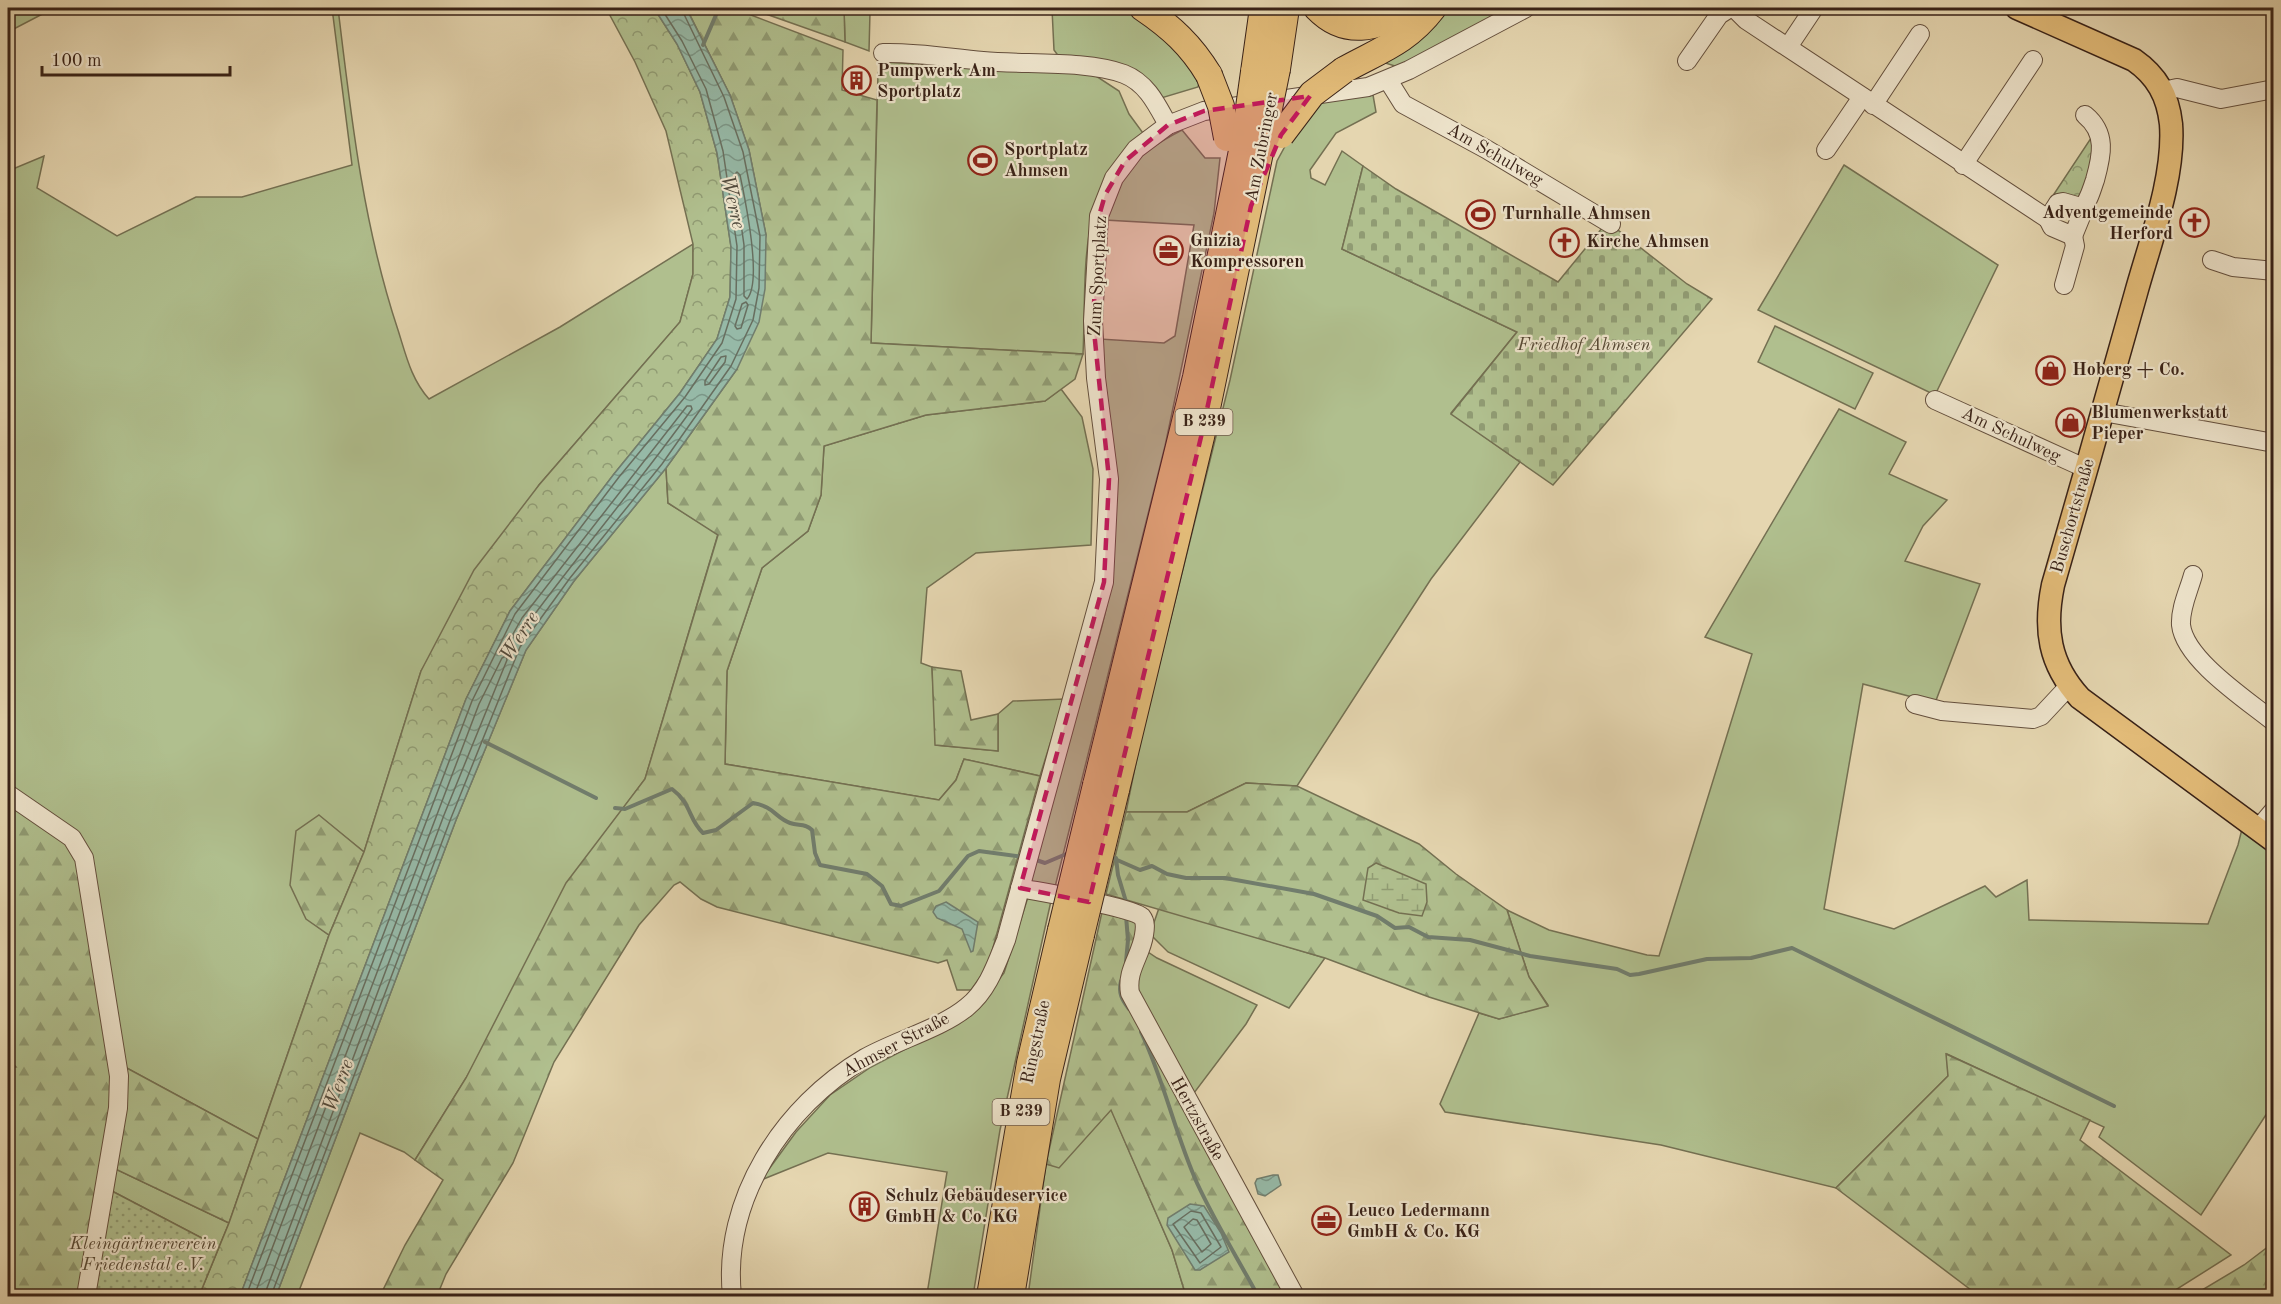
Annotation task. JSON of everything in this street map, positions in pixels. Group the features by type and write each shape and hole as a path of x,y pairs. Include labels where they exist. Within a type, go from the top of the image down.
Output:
{"highway":[{"path":"1143,8 1173,28 1187,42 1209,75 1221,106 1254,135"},
{"name":"Am Zubringer","path":"1263,8 1265,71"},
{"name":"Am Zubringer","path":"1071,932 1146,629 1240,209 1265,71 1286,8"},
{"path":"1317,8 1337,24 1353,27 1375,26 1390,20 1406,8"},
{"path":"1240,209 1254,135 1344,70 1390,48 1421,23 1433,8"},
{"name":"Ringstraße","path":"990,1296 1030,1063 1071,932"},
{"name":"Ringstraße","path":"1011,1296 1071,932"}],"main road":[{"name":"Buschortstraße","path":"2026,9 2134,60 2148,70 2163,91 2171,126 2165,182 2049,607 2049,639 2053,656 2069,686 2094,709 2266,835"}],"street":[{"name":"Zum Sportplatz","path":"1104,582 1109,479 1096,378 1093,321 1099,216 1105,195 1125,161 1168,124 1204,111 1350,91 1388,80 1526,8"},
{"path":"1687,61 1719,15 1730,8"},
{"path":"1788,47 1814,8"},
{"path":"1745,12 1788,47 1963,165 2048,219 2052,226 2073,236"},
{"path":"1826,150 1920,34"},
{"path":"884,53 918,52 983,61 1099,69 1124,74 1145,88 1168,124"},
{"path":"1963,165 2033,60"},
{"name":"Am Schulweg","path":"1388,80 1403,104 1486,149 1611,224"},
{"path":"2163,91 2177,88 2221,99 2274,89"},
{"path":"2081,209 2087,203 2102,158 2102,144 2098,130 2085,115"},
{"path":"2048,219 2058,203 2070,204 2081,209"},
{"path":"2064,285 2075,246 2073,236 2082,214 2081,209"},
{"path":"2212,260 2233,267 2274,271"},
{"name":"Am Schulweg","path":"1935,400 2087,469"},
{"path":"2103,412 2274,443"},
{"path":"2193,575 2182,618 2187,642 2201,661 2274,722"},
{"name":"Ahmser Straße","path":"732,1296 730,1254 744,1202 761,1164 789,1122 839,1075 866,1058 967,1007 990,980 1006,940 1104,582"},
{"path":"1915,704 1942,711 2033,719 2041,716 2069,686"},
{"path":"8,794 72,838 84,858 119,1076 118,1108 86,1296"},
{"path":"2266,835 2274,810"},
{"name":"Hertzstraße","path":"1021,883 1115,908 1137,915 1145,922 1144,937 1129,974 1130,993 1295,1296"}],"highlighted area":[{"path":"1310,96 1281,135 1251,206 1201,437 1089,902 1020,888 1104,582 1109,479 1093,321 1099,216 1105,195 1125,161 1168,125 1204,111"}],"green space":[{"path":"8,8 54,8 8,32"},
{"path":"332,8 338,8 360,170 376,251 413,375 429,399 560,327 693,244 693,274 680,322 539,485 421,671 364,852 319,816 306,918 329,935 258,1139 110,1059 8,799 8,261 10,253 8,246 8,171 44,156 37,188 117,236 196,197 242,197 352,165"},
{"path":"606,8 654,8 677,44 700,92 717,153 731,247 730,297 717,339 680,393 614,474 510,611 466,699 240,1296 199,1296 229,1223 329,935 364,852 421,671 474,570 539,485 680,322 693,274 693,244 666,131 635,62"},
{"path":"701,8 738,8 843,50 842,90 877,100 871,343 1083,354 1075,379 1045,401 926,415 824,446 821,495 808,531 762,568 727,671 725,764 939,800 956,780 964,759 1040,776 988,966 971,990 957,990 947,960 938,963 717,907 701,899 680,882 674,885 639,925 554,1062 513,1163 446,1274 437,1296 380,1296 405,1245 443,1180 415,1160 466,1078 566,883 645,779 718,535 668,503 666,468 737,369 766,235 749,150 730,95 690,15"},
{"path":"749,8 844,8 845,42"},
{"path":"844,8 873,8 870,12 869,51 845,42"},
{"path":"1025,8 1128,8 1168,39 1200,79 1198,87 1158,99 1146,83 1062,61 1054,50 1052,9"},
{"path":"1451,8 1514,8 1398,67 1382,62"},
{"name":"Sportplatz Ahmsen","path":"883,62 1093,74 1119,91 1129,114 1143,133 1121,155 1106,180 1095,206 1086,264 1083,354 871,343 878,73"},
{"path":"1373,95 1376,112 1336,133 1310,170 1311,178 1325,185 1342,151 1363,166 1342,249 1517,332 1451,413 1520,462 1431,579 1297,786 1246,783 1187,812 1126,812 1141,738 1230,380 1277,161 1289,139 1319,100"},
{"path":"1182,130 1205,158 1220,158 1214,213 1165,446 1055,887 1030,882 1063,756 1101,630 1109,596 1114,548 1113,458 1100,339 1164,343 1175,336 1194,225 1105,220 1117,188 1132,165 1153,147"},
{"path":"2095,132 2098,145 2083,201 2054,194"},
{"path":"1844,165 1998,265 1935,395 1758,310"},
{"name":"Friedhof Ahmsen","path":"1363,166 1396,189 1558,282 1602,228 1610,224 1687,284 1712,299 1553,485 1451,414 1517,332 1342,249"},
{"path":"1775,326 1873,373 1855,409 1758,362"},
{"path":"1061,389 1082,417 1093,469 1091,545 976,553 927,588 921,663 932,667 936,745 998,751 998,714 1013,701 1064,699 1040,776 964,759 956,780 939,800 725,764 727,671 762,568 808,531 821,495 824,446 926,415 1045,401"},
{"path":"1839,409 1906,442 1889,474 1947,500 1923,526 1905,561 1980,584 1935,703 1863,684 1824,909 1894,929 1985,886 1996,897 2027,880 2029,920 2208,924 2242,829 2273,852 2273,1104 2201,1215 2099,1137 2104,1127 1947,1054 1948,1076 1836,1188 1661,1145 1445,1112 1440,1104 1479,1013 1499,1019 1548,1005 1529,977 1507,910 1549,930 1659,956 1752,654 1705,637"},
{"path":"666,468 668,503 718,534 645,779 607,830 466,1078 415,1160 404,1152 360,1133 297,1296 276,1296 456,820 526,650 574,581"},
{"path":"932,667 961,671 971,720 998,714 998,751 935,745"},
{"path":"1246,783 1297,786 1419,844 1456,874 1507,910 1529,977 1548,1006 1499,1019 1429,997 1325,958 1106,894 1126,812 1187,812"},
{"path":"8,799 64,838 80,859 110,1059 258,1139 229,1223 101,1162 81,1296 8,1296 8,1068 16,1067 8,1058"},
{"path":"319,815 364,852 329,935 306,919 290,885 296,831"},
{"path":"1376,863 1426,884 1427,902 1422,916 1399,913 1363,900 1368,868"},
{"path":"1028,897 1051,901 1000,1130 973,1296 927,1294 947,1172 828,1153 761,1180 796,1132 830,1095 871,1067 971,1015 1004,973"},
{"path":"1159,908 1325,958 1289,1008 1168,952 1150,934"},
{"path":"1102,912 1137,923 1138,932 1123,971 1285,1296 1186,1296 1172,1250 1111,1110 1059,1168 1046,1164"},
{"path":"1145,950 1157,958 1257,1005 1246,1024 1194,1093 1137,991 1137,976"},
{"path":"1946,1054 2090,1120 2080,1140 2231,1255 2166,1296 1979,1296 1836,1188 1948,1076"},
{"path":"1111,1109 1172,1250 1186,1296 1028,1296 1046,1164 1059,1167"},
{"path":"101,1162 229,1223 219,1247 108,1189"},
{"name":"Kleingärtnerverein Friedenstal e.V.","path":"108,1189 219,1247 199,1296 92,1296"},
{"path":"2273,1243 2273,1296 2192,1296 2244,1265"}],"water":[{"name":"Werre","path":"654,8 686,8 730,95 749,150 766,235 765,289 759,322 737,369 666,468 574,581 526,650 456,820 276,1296 240,1296 466,699 510,611 614,474 680,393 717,339 730,297 731,247 717,153 700,92 677,44"},
{"path":"946,902 978,922 973,951 971,952 962,929 937,918 933,912 936,906"},
{"path":"1278,1175 1281,1185 1265,1196 1258,1194 1255,1183 1257,1179"},
{"path":"1190,1204 1204,1206 1221,1233 1229,1252 1200,1270 1195,1270 1167,1225 1168,1218"}],"waterway":[{"path":"703,45 719,8"},
{"path":"485,742 596,798"},
{"path":"615,808 625,809 672,789 683,800 703,833 716,830 753,803 760,805 770,809 785,821 812,830 815,853 820,865 867,874 882,886 891,904 901,906 939,891 968,856 979,851 1023,857"},
{"path":"1033,859 1045,863 1071,852"},
{"path":"1108,856 1140,870 1152,866 1167,874 1186,878 1225,878 1314,894 1377,916 1395,928 1409,927 1428,937 1470,940 1530,956 1617,969 1630,975 1707,959 1751,958 1792,948 2114,1106"},
{"path":"1116,858 1118,875 1127,905"},
{"path":"1126,916 1128,940 1126,962"},
{"path":"1121,981 1121,996 1129,1009"},
{"path":"1141,1032 1197,1183 1258,1296"}],"place":[{"name":"Pumpwerk Am Sportplatz","path":"856,81"},
{"name":"Sportplatz Ahmsen","path":"983,160"},
{"name":"Turnhalle Ahmsen","path":"1481,214"},
{"name":"Adventgemeinde Herford","path":"2194,223"},
{"name":"Kirche Ahmsen","path":"1565,242"},
{"name":"Gnizia Kompressoren","path":"1169,251"},
{"name":"Hoberg + Co.","path":"2051,370"},
{"name":"Blumenwerkstatt Pieper","path":"2070,423"},
{"name":"Schulz Gebäudeservice GmbH & Co. KG","path":"864,1206"},
{"name":"Leuco Ledermann GmbH & Co. KG","path":"1326,1221"}]}
